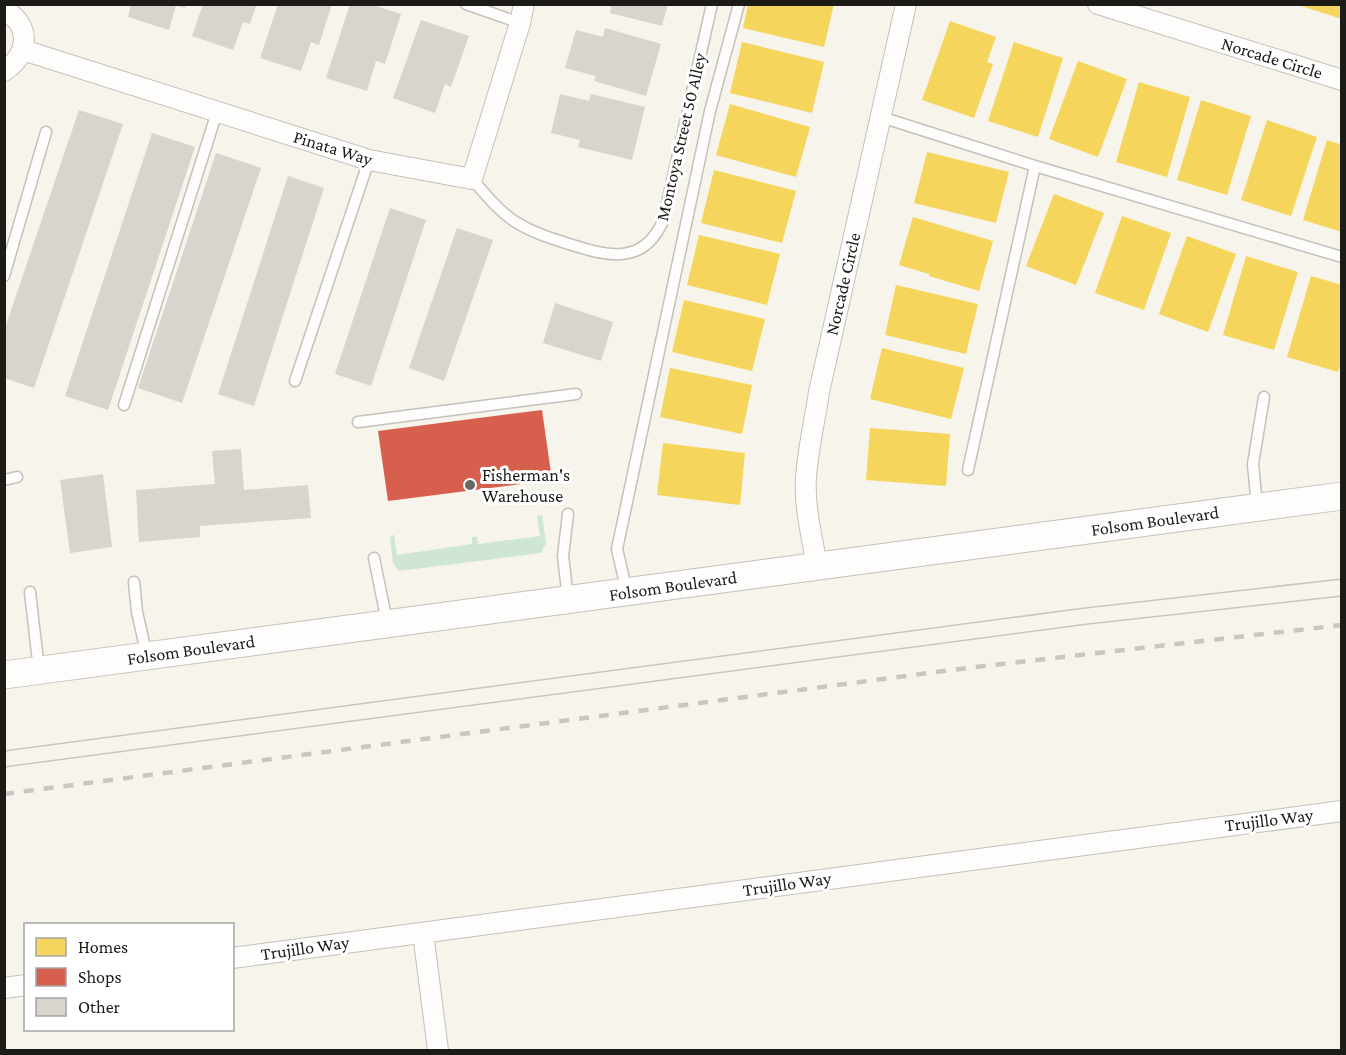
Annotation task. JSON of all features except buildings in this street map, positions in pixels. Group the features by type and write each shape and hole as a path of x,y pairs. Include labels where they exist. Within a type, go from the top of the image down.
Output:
{"main road":[{"name":"Folsom Boulevard","path":"4,675 1341,496"}],"street":[{"name":"Norcade Circle","path":"817,566 809,521 806,478 819,392 906,4"},
{"name":"Norcade Circle","path":"1098,4 1341,80"},
{"path":"4,10 15,17 23,33 23,50 13,65 4,71"},
{"path":"472,179 522,14"},
{"name":"Pinata Way","path":"23,50 369,160 472,179"},
{"name":"Trujillo Way","path":"234,958 1341,811"},
{"path":"423,933 438,1050"},
{"path":"4,988 24,985"}],"lane":[{"path":"466,4 522,14"},
{"name":"Montoya Street 50 Alley","path":"472,179 513,221 545,236 616,256 633,252 648,244 663,221 712,4"},
{"path":"627,592 617,549 710,111 739,4"},
{"path":"124,405 217,112"},
{"path":"880,117 1035,166 1341,257"},
{"path":"4,276 9,241 46,132"},
{"path":"295,381 369,160"},
{"path":"968,470 1035,166"},
{"path":"358,422 576,394"},
{"path":"1257,507 1253,464 1264,397"},
{"path":"4,480 17,477"},
{"path":"567,514 563,556 568,599"},
{"path":"374,558 387,622"},
{"path":"134,582 137,612 147,656"},
{"path":"30,592 39,670"}],"green space":[{"path":"542,515 546,543 541,553 399,571 393,563 390,536 394,535 397,555 472,544 472,537 477,537 478,544 540,536 537,516"}],"tram line":[{"path":"4,751 1085,608 1342,579"},
{"path":"4,767 1088,624 1342,596"}],"railway":[{"path":"4,794 967,668 1342,625"}],"place":[{"name":"Fisherman's Warehouse","path":"470,485"}]}
